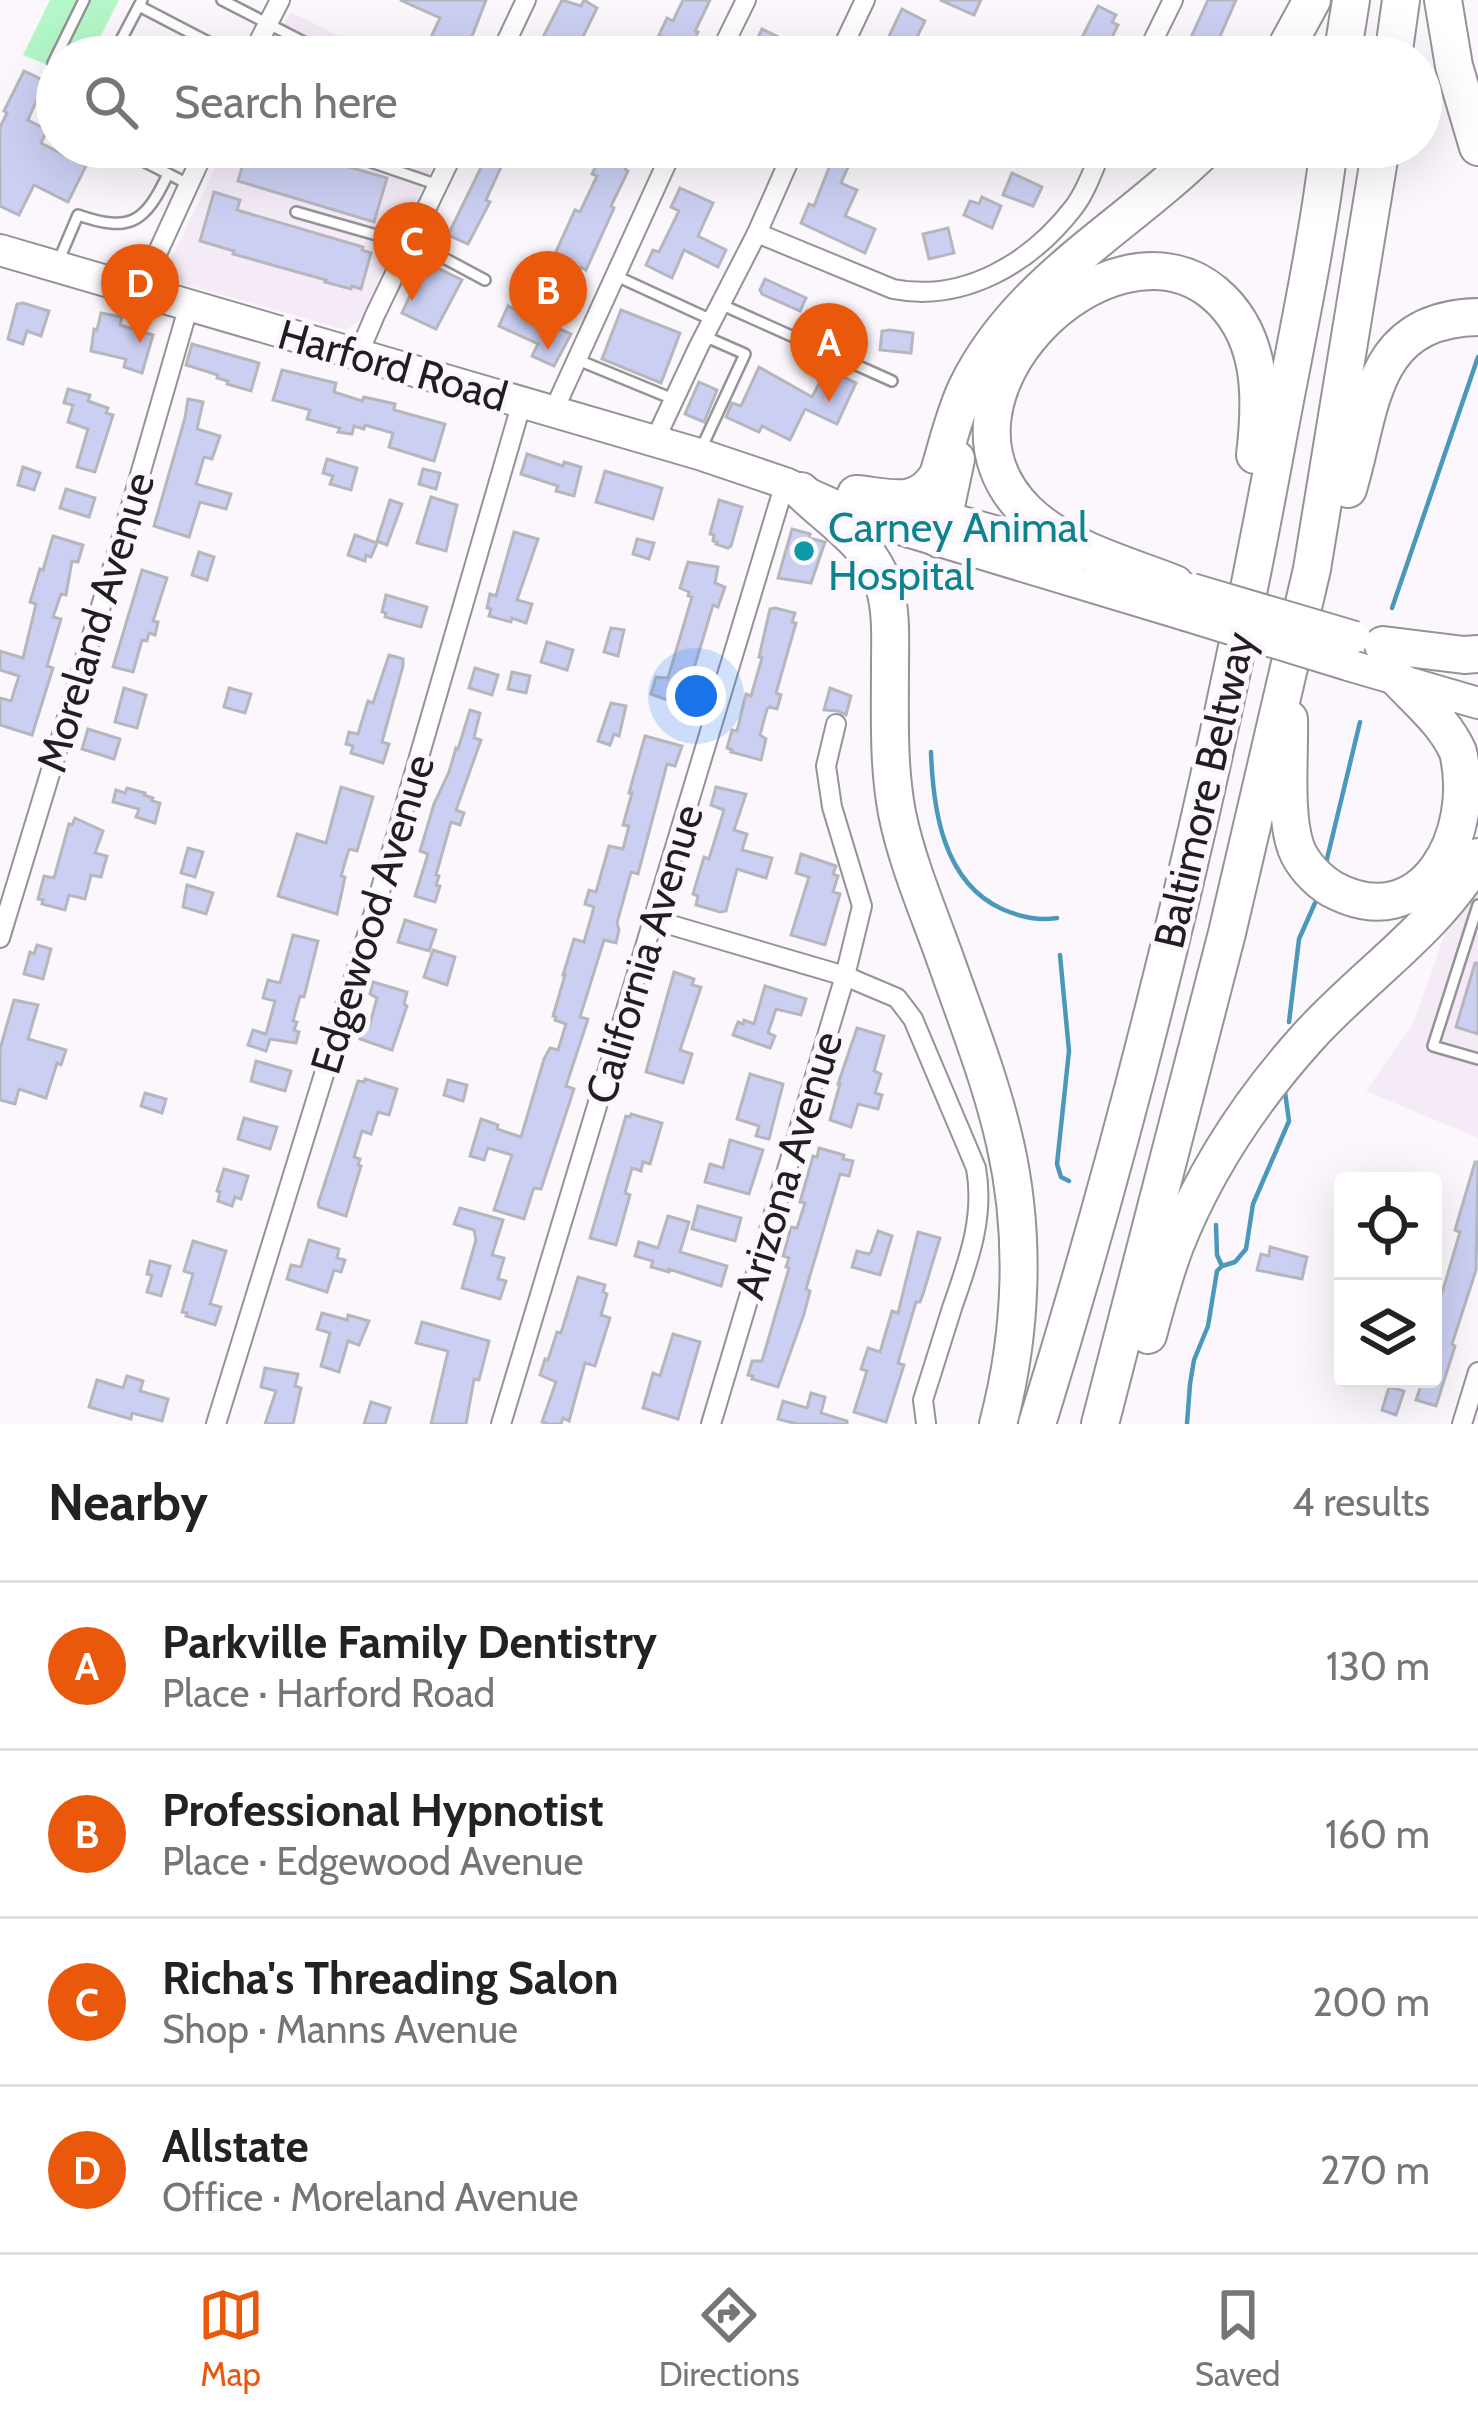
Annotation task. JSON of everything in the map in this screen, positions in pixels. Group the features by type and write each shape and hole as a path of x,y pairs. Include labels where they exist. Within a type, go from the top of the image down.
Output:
{"highway":[{"path":"1292,36 1312,0"},
{"path":"1345,36 1351,0"},
{"path":"1396,36 1401,0"},
{"path":"1443,0 1454,66 1478,147"},
{"path":"856,494 912,499 932,486 966,388 1012,318 1184,168"},
{"name":"Baltimore Beltway","path":"1037,1424 1130,1104 1209,776 1255,561 1326,168"},
{"name":"Baltimore Beltway","path":"1100,1424 1227,933 1312,569 1378,168"},
{"path":"1184,596 1052,531 1027,512 998,469 992,444 990,424 998,387 1020,349 1060,307 1082,292 1139,272 1173,273 1208,289 1237,316 1254,352 1258,392 1255,455 1208,684 1209,776"},
{"path":"1312,569 1349,485 1371,393 1381,372 1421,330 1478,317"},
{"path":"942,528 975,373"},
{"path":"793,487 861,544 874,562 890,612 890,745 898,820 984,1068 1006,1145 1018,1233 1013,1349 998,1424"},
{"path":"1362,649 1478,654"},
{"path":"1288,666 1291,822 1296,848 1322,884 1361,900 1395,899 1438,878 1454,854 1466,815 1467,793 1457,750 1400,681"},
{"path":"1120,1424 1173,1251 1228,1143 1260,1094 1308,1037 1440,911 1478,856"}],"main road":[{"name":"Harford Road","path":"0,250 699,454 860,517 942,528"},
{"name":"Harford Road","path":"793,487 856,494 942,528 1362,649 1478,675"},
{"name":"Harford Road","path":"1362,649 1400,681 1478,703"}],"street":[{"path":"262,36 280,0"},
{"path":"509,36 526,0"},
{"path":"728,36 746,0"},
{"path":"848,36 865,0"},
{"path":"1155,36 1173,0"},
{"path":"140,290 196,168"},
{"path":"358,355 446,168"},
{"path":"553,412 664,168"},
{"path":"654,442 786,168"},
{"path":"757,233 893,290 916,294 959,287 998,274 1022,258 1076,205 1093,168"},
{"name":"Moreland Avenue","path":"0,938 189,305"},
{"name":"Edgewood Avenue","path":"216,1424 372,919 522,402"},
{"name":"California Avenue","path":"501,1424 654,920 793,487"},
{"name":"Arizona Avenue","path":"711,1424 862,906 832,807 826,766 836,724"},
{"path":"654,920 845,976 890,994 913,1019 976,1168 979,1215 923,1400 926,1423"},
{"path":"1462,1424 1478,1372"}],"lane":[{"path":"66,36 84,0"},
{"path":"222,0 294,36"},
{"path":"123,36 140,3 199,36"},
{"path":"156,168 188,184"},
{"path":"390,168 438,184"},
{"path":"56,266 77,215 110,225 132,223 149,207 168,174"},
{"path":"296,212 409,244 485,280"},
{"path":"614,275 712,320 892,381"},
{"path":"699,454 745,354 712,320"},
{"path":"576,359 673,399"},
{"path":"1478,905 1433,1046 1478,1059"}],"shaded area":[{"path":"290,12 340,36 278,36"},
{"path":"215,168 432,168 360,320 346,330 162,278"},
{"path":"1478,878 1478,1138 1366,1091 1413,1024 1450,920"}],"green space":[{"path":"50,0 119,0 101,36 36,36 36,60 23,55"}],"building":[{"path":"400,0 486,0 472,36 432,36 440,18"},
{"path":"562,0 581,6 584,0 597,8 583,36 544,36"},
{"path":"683,0 710,0 696,36 659,35 667,18 673,21"},
{"path":"940,0 981,0 974,15"},
{"path":"1208,0 1236,0 1220,36 1192,36"},
{"path":"1098,6 1116,15 1113,36 1083,36"},
{"path":"902,9 925,21 918,36 889,36"},
{"path":"24,71 36,77 36,102 28,120 36,124 36,168 85,168 68,202 34,185 19,215 0,206 4,111"},
{"path":"242,168 353,168 387,178 374,222 238,181"},
{"path":"481,168 500,168 486,200 490,202 468,244 448,235"},
{"path":"595,168 628,171 586,270 581,267 567,296 542,284 575,210 580,212 597,176 592,174"},
{"path":"829,168 848,168 841,183 857,190 845,216 875,229 865,253 801,223 809,204 814,206"},
{"path":"1012,173 1042,187 1033,206 1003,195"},
{"path":"680,188 713,203 698,236 726,250 718,267 684,250 672,278 646,265 653,250 659,252 679,211 671,207"},
{"path":"214,192 240,200 237,210 363,247 371,253 361,289 200,241"},
{"path":"982,197 1001,206 992,228 964,215 970,201 979,204"},
{"path":"948,228 954,253 929,259 923,234"},
{"path":"425,262 462,280 436,329 402,313"},
{"path":"765,279 806,298 800,311 762,294"},
{"path":"17,304 49,311 41,336 27,331 23,344 8,339"},
{"path":"508,306 571,334 554,366 532,356 538,344 499,326"},
{"path":"621,310 680,333 661,383 602,359"},
{"path":"101,313 122,317 120,325 153,335 142,373 124,367 126,359 91,351"},
{"path":"882,331 913,333 911,353 880,350"},
{"path":"192,344 259,363 251,391 186,365"},
{"path":"759,367 812,397 827,369 856,383 837,424 805,409 790,440 762,426 759,432 726,417 732,403 741,406"},
{"path":"282,370 336,383 334,392 395,404 394,410 445,424 434,461 389,447 393,433 365,425 364,429 354,426 352,434 338,432 340,428 307,419 310,410 273,400"},
{"path":"699,382 717,390 704,422 685,414"},
{"path":"68,389 90,395 88,401 108,408 106,413 113,415 95,472 77,467 88,429 68,422 73,405 64,403"},
{"path":"188,399 203,402 197,429 220,436 212,459 204,457 196,484 231,494 226,509 200,502 189,537 154,526"},
{"path":"527,454 581,467 574,496 521,474"},
{"path":"327,459 357,468 351,490 330,484 333,476 323,473"},
{"path":"23,467 40,473 34,490 18,485"},
{"path":"423,469 440,473 436,489 419,484"},
{"path":"605,471 662,488 653,519 596,502"},
{"path":"66,489 95,498 89,517 60,508"},
{"path":"431,497 457,505 446,551 417,543"},
{"path":"390,500 402,504 387,545 377,541"},
{"path":"719,500 742,507 728,548 716,544 710,534"},
{"name":"Carney Animal Hospital","path":"792,529 825,542 811,583 778,578"},
{"path":"514,532 538,539 517,600 532,604 526,623 489,616 491,609 487,608 490,594 496,596"},
{"path":"355,535 377,543 365,561 348,555"},
{"path":"53,536 83,545 78,562 72,561 66,595 61,594 53,617 61,619 47,666 53,668 32,735 0,725 0,698 11,701 19,676 0,670 0,651 23,658 36,604 30,602"},
{"path":"637,539 654,543 649,559 633,554"},
{"path":"199,552 214,557 207,580 192,575"},
{"path":"688,562 718,567 715,583 725,587 718,607 713,605 689,685 699,688 692,709 651,694 656,677 668,678 692,597 680,588"},
{"path":"142,570 167,578 153,621 158,622 155,635 149,633 147,641 142,640 133,672 113,667"},
{"path":"386,595 427,607 421,627 385,617"},
{"path":"770,609 795,613 792,622 796,623 776,693 781,695 777,709 767,709 760,735 766,739 761,760 727,748 732,730 737,731 746,694 751,696"},
{"path":"611,628 624,630 618,656 604,652"},
{"path":"547,642 573,650 567,670 541,662"},
{"path":"389,655 403,659 403,666 382,742 389,744 383,763 351,753 353,746 346,744 349,732 358,734 368,701 373,703"},
{"path":"475,668 498,675 492,695 469,688"},
{"path":"512,672 530,676 526,693 508,689"},
{"path":"124,688 146,695 137,728 115,722"},
{"path":"229,688 251,694 245,713 224,707"},
{"path":"830,688 851,696 846,715 824,710"},
{"path":"611,703 626,706 619,736 614,734 610,745 598,741"},
{"path":"470,710 480,713 474,738 481,740 456,810 464,813 460,825 451,822 436,875 440,886 435,902 415,896 428,854 420,851"},
{"path":"88,729 120,739 114,759 82,749"},
{"path":"645,736 682,746 675,766 667,764 638,874 631,872 616,943 604,940 580,1017 588,1019 566,1086 574,1089 541,1189 533,1190 524,1219 494,1210 512,1155 488,1148 484,1160 470,1156 481,1119 521,1137 544,1059 550,1048 558,1050 566,1024 553,1016 563,975 574,939 584,942 594,907 585,904 589,890 596,892 609,846 623,849 629,793"},
{"path":"341,787 373,797 357,851 349,849 337,914 278,896 297,834 326,843"},
{"path":"716,787 746,794 734,830 747,834 742,850 772,858 766,878 737,869 726,911 720,912 696,905 698,896 693,894 724,810 711,805"},
{"path":"127,788 160,803 155,823 136,817 139,809 113,802 116,790 125,793"},
{"path":"75,818 103,831 95,853 107,856 101,877 91,875 85,899 69,895 65,910 38,899 44,876 54,878 69,824"},
{"path":"188,848 203,852 195,877 181,873"},
{"path":"801,854 836,866 833,892 840,894 825,945 791,935 809,877 796,873"},
{"path":"187,885 213,893 206,914 183,907"},
{"path":"405,920 436,930 429,951 398,942"},
{"path":"293,935 318,941 293,1021 299,1032 296,1043 270,1039 266,1051 248,1045 253,1030 266,1034 275,1001 263,998 268,980 280,983"},
{"path":"37,945 51,949 43,979 24,974"},
{"path":"433,950 455,957 447,985 424,977"},
{"path":"1478,963 1478,1034 1456,1027"},
{"path":"674,972 701,987 680,1050 692,1054 683,1083 646,1072"},
{"path":"373,982 407,992 392,1050 360,1039 364,1025 369,1027 377,998 370,994"},
{"path":"765,986 806,999 801,1015 776,1009 768,1033 775,1036 770,1048 733,1035 738,1022 754,1024"},
{"path":"14,1000 38,1005 28,1039 66,1050 46,1098 19,1089 15,1104 0,1100 0,1049"},
{"path":"857,1028 884,1036 874,1071 881,1074 875,1093 882,1095 878,1109 858,1104 851,1127 830,1120"},
{"path":"256,1061 291,1071 285,1091 251,1081"},
{"path":"750,1074 783,1084 769,1139 756,1136 759,1126 737,1119"},
{"path":"448,1080 467,1085 463,1101 444,1095"},
{"path":"358,1081 397,1089 389,1115 378,1112 371,1134 362,1131 354,1157 361,1166 346,1216 318,1204"},
{"path":"145,1093 166,1099 162,1113 141,1106"},
{"path":"626,1116 662,1123 650,1164 643,1162 641,1171 632,1168 616,1245 590,1238"},
{"path":"244,1118 277,1127 270,1149 238,1139"},
{"path":"730,1140 763,1150 749,1194 705,1182 710,1164 723,1168"},
{"path":"819,1148 853,1161 849,1176 840,1174 806,1289 810,1291 804,1314 778,1387 748,1375 752,1361 762,1361 789,1268 789,1258 783,1256 791,1227 797,1228 805,1203 800,1202"},
{"path":"1478,1162 1476,1270 1442,1387 1442,1293 1460,1232 1455,1230"},
{"path":"224,1169 248,1176 241,1199 235,1197 232,1206 218,1201"},
{"path":"698,1206 741,1218 735,1241 692,1229"},
{"path":"460,1208 503,1220 492,1255 504,1258 498,1279 506,1281 500,1299 462,1288 476,1240 474,1230 454,1224"},
{"path":"668,1216 689,1222 680,1252 727,1266 721,1286 651,1267 653,1261 635,1256 639,1242 658,1248"},
{"path":"878,1231 892,1236 880,1275 852,1267 857,1251 871,1252"},
{"path":"918,1232 940,1238 898,1363 904,1365 886,1422 854,1412 867,1371 861,1369 868,1348 880,1352 892,1311 898,1313"},
{"path":"309,1240 339,1249 337,1258 345,1260 341,1272 334,1270 327,1292 287,1279 291,1265 301,1267"},
{"path":"193,1241 226,1251 210,1304 221,1307 215,1325 182,1312 193,1274 184,1271"},
{"path":"1270,1247 1307,1257 1302,1279 1257,1270 1261,1254 1269,1256"},
{"path":"150,1261 170,1266 161,1296 147,1292"},
{"path":"578,1277 605,1285 601,1315 610,1318 595,1366 585,1363 569,1421 563,1418 561,1424 549,1424 542,1422 556,1382 540,1375 557,1332 561,1333"},
{"path":"322,1313 369,1321 359,1345 348,1341 339,1372 321,1366 330,1333 317,1329"},
{"path":"422,1322 489,1341 479,1380 474,1379 466,1424 431,1424 448,1351 416,1343"},
{"path":"673,1334 700,1342 678,1419 643,1408 653,1373 660,1376"},
{"path":"265,1368 298,1374 295,1386 301,1388 293,1424 265,1424 276,1391 261,1387"},
{"path":"127,1376 143,1381 140,1391 168,1399 162,1421 132,1413 131,1419 89,1407 97,1380 123,1388"},
{"path":"1389,1388 1404,1391 1396,1415 1382,1410"},
{"path":"1420,1388 1442,1388 1436,1406 1416,1400"},
{"path":"811,1393 825,1397 821,1413 847,1424 797,1424 778,1419 783,1401 807,1408"},
{"path":"371,1402 390,1408 385,1424 364,1424"}],"waterway":[{"path":"1392,608 1478,357"},
{"path":"1326,863 1360,722"},
{"path":"931,752 939,820 954,863 966,881 982,897 1009,912 1057,918"},
{"path":"1289,1022 1299,939 1315,903"},
{"path":"1060,955 1069,1051 1057,1164 1061,1177 1069,1181"},
{"path":"1187,1424 1194,1360 1208,1326 1217,1271 1235,1262 1246,1249 1253,1204 1289,1121 1285,1092"},
{"path":"1216,1225 1222,1266"}],"place":[{"name":"Richa's Threading Salon","path":"412,301"},
{"name":"Allstate","path":"140,343"},
{"name":"Professional Hypnotist","path":"548,350"},
{"name":"Parkville Family Dentistry","path":"829,402"},
{"name":"Carney Animal Hospital","path":"804,551"}]}
